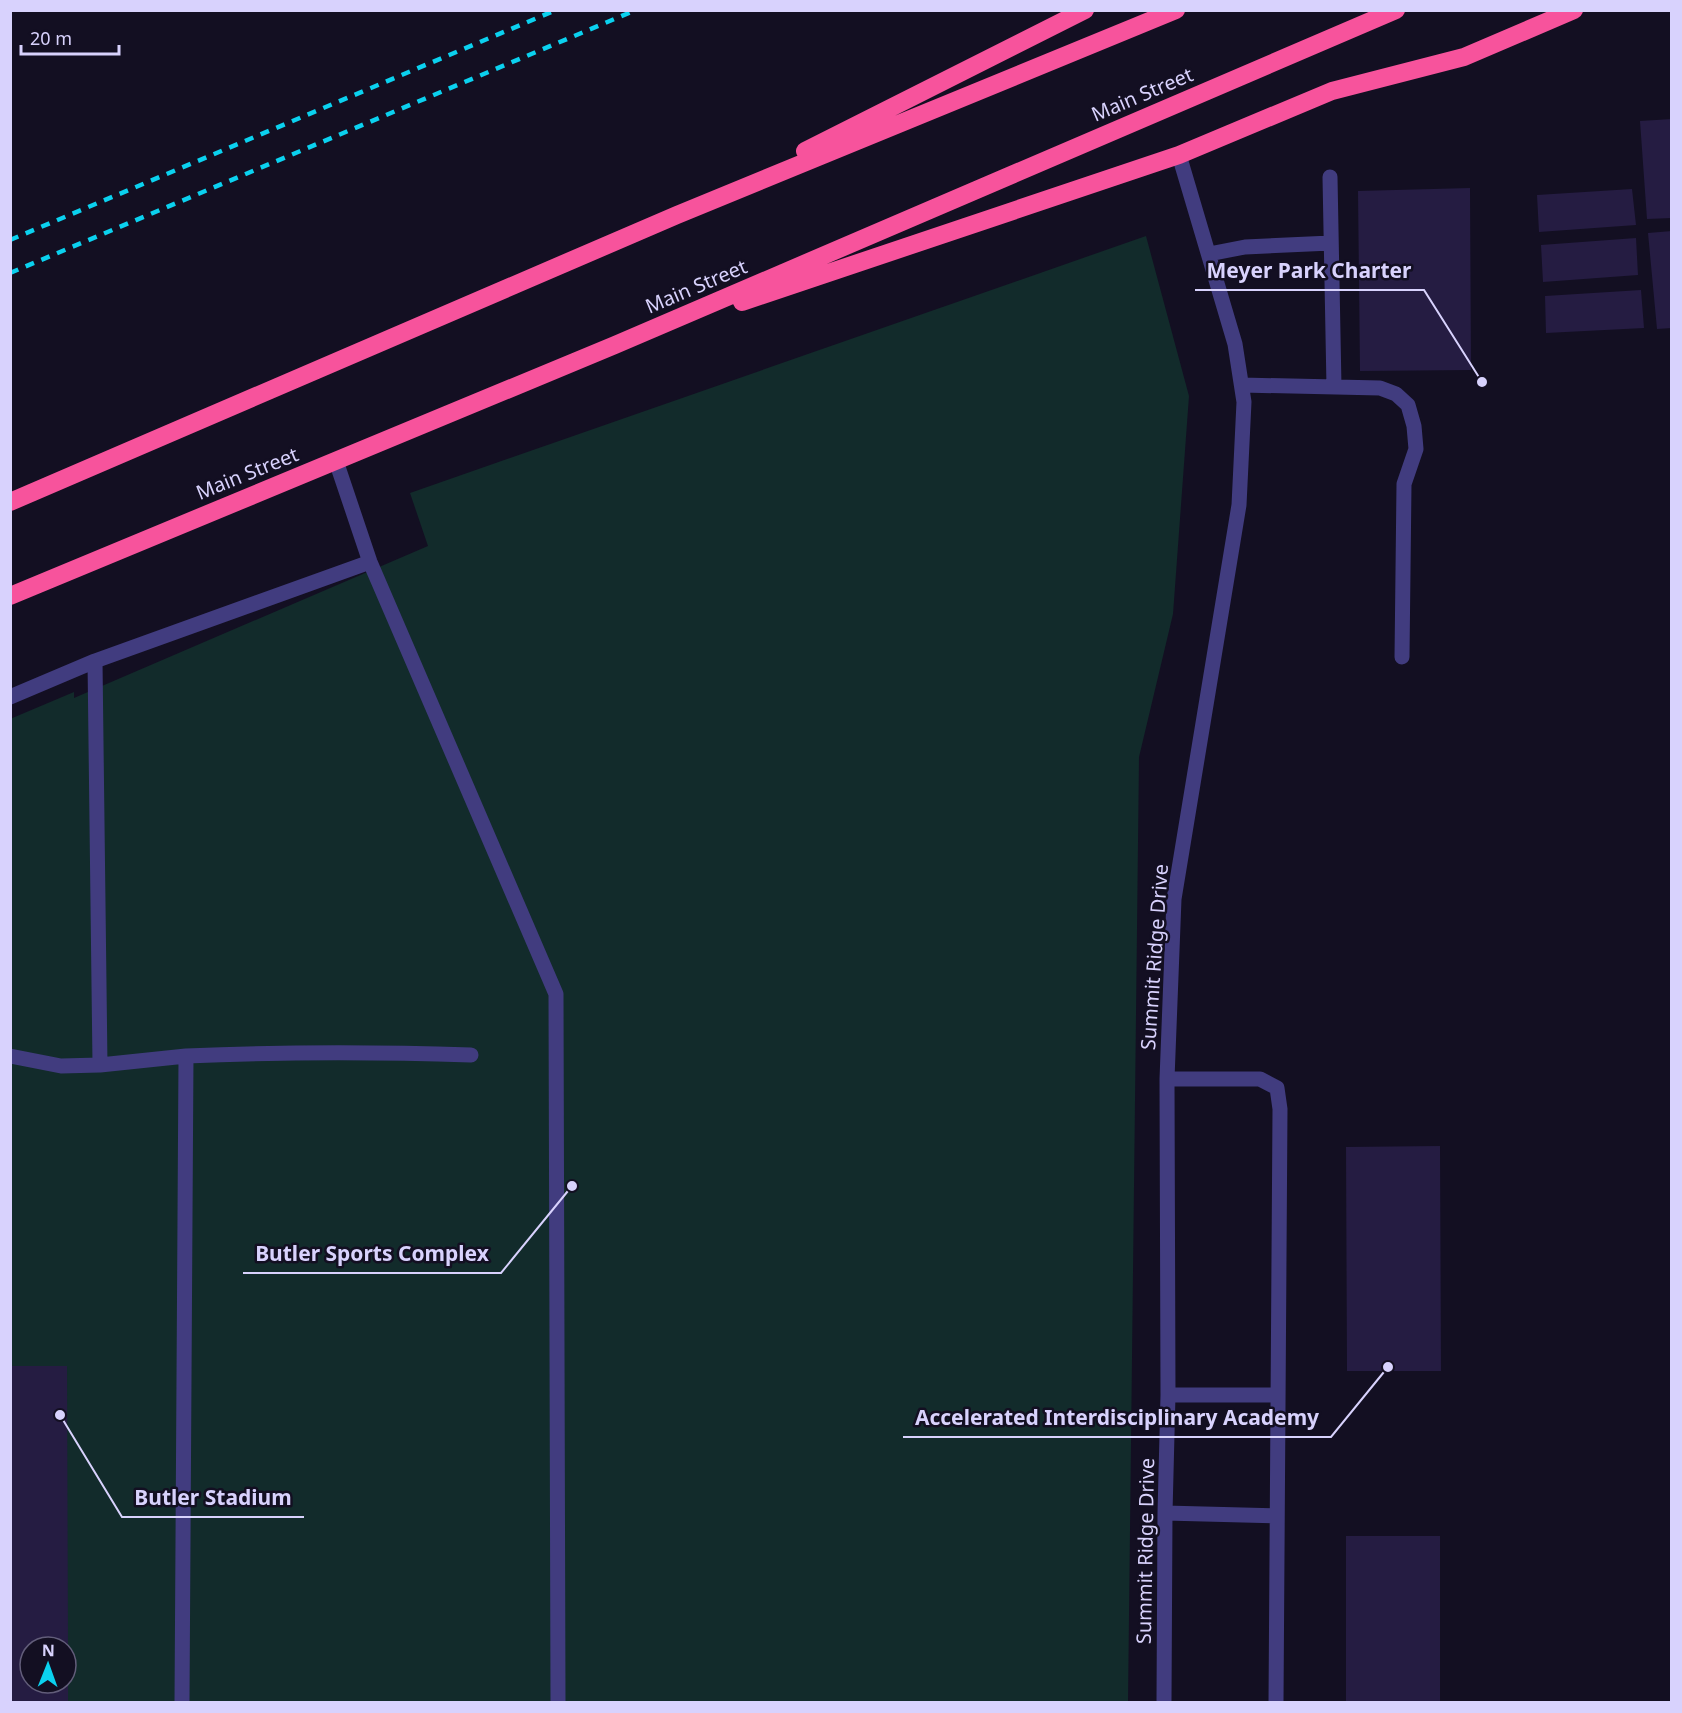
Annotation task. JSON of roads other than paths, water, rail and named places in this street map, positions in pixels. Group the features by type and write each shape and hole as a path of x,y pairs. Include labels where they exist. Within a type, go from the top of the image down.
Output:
{"highway":[{"path":"677,215 1085,10"},
{"path":"10,502 677,215 1176,10"},
{"name":"Main Street","path":"10,596 615,345 1396,10"},
{"path":"615,345 1179,155 1332,91 1464,57 1574,10"}],"street":[{"name":"Summit Ridge Drive","path":"1164,1702 1168,1395 1167,1079 1174,900 1239,505 1244,402 1235,344 1179,155"},
{"path":"1330,177 1334,387"},
{"path":"1209,254 1245,247 1331,243"},
{"path":"1242,385 1380,388 1396,394 1408,405 1414,426 1416,448 1404,484 1402,657"},
{"path":"336,461 370,562 556,994 558,1702"},
{"path":"10,697 95,661 370,562"},
{"path":"95,661 100,1065"},
{"path":"10,1056 61,1066 100,1065 186,1056 280,1052 471,1055"},
{"path":"182,1702 186,1056"},
{"path":"1167,1079 1260,1079 1277,1088 1280,1109 1276,1702"},
{"path":"1168,1395 1278,1395"},
{"path":"1165,1513 1277,1516"}],"railway":[{"path":"10,240 556,10"},
{"path":"10,273 636,10"}],"place":[{"name":"Meyer Park Charter","path":"1482,382"},
{"name":"Butler Sports Complex","path":"572,1186"},
{"name":"Accelerated Interdisciplinary Academy","path":"1388,1367"},
{"name":"Butler Stadium","path":"60,1415"}]}
